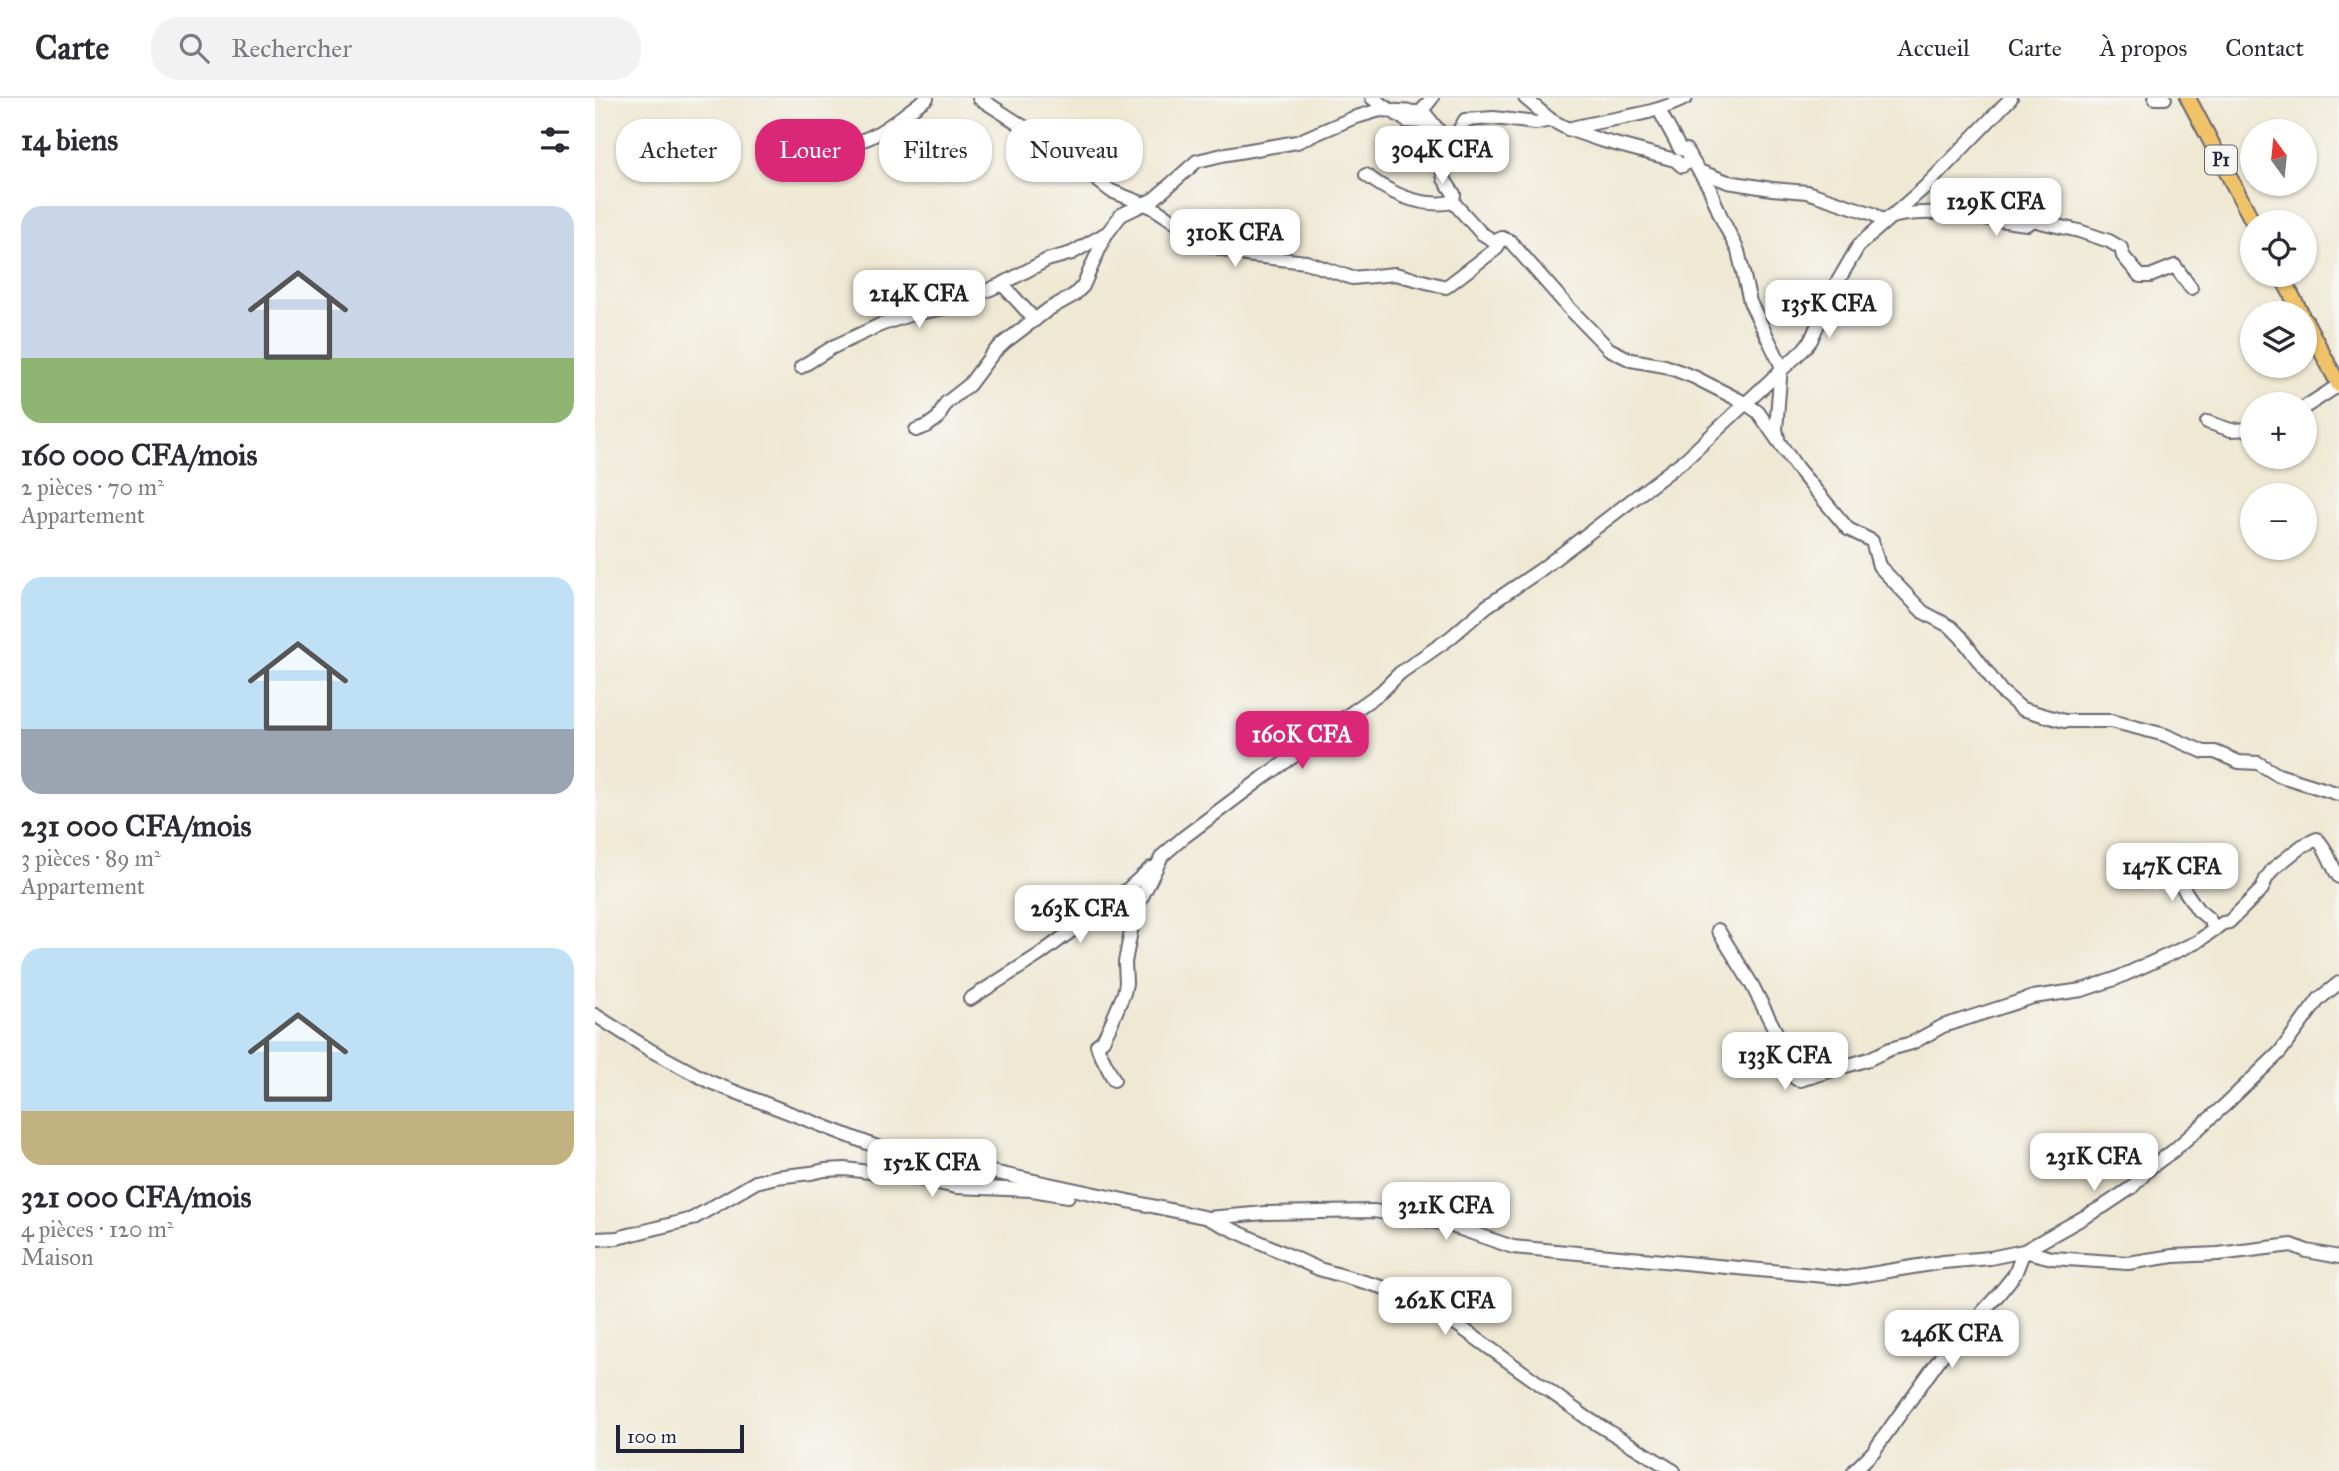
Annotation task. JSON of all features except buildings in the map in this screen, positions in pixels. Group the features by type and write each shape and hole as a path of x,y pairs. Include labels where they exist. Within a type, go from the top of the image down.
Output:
{"main road":[{"name":"P1","path":"2188,98 2247,210"},
{"path":"2317,343 2339,385"}],"street":[{"path":"865,139 898,120 927,98"},
{"path":"979,98 1022,124 1111,191 1144,204 1204,243 1226,251 1306,262 1352,278 1395,274 1442,287 1453,284 1467,269 1496,248 1502,238"},
{"path":"1420,113 1432,98"},
{"path":"1525,98 1551,120 1568,129 1675,160 1682,166 1696,165 1735,184 1807,192 1873,214 1881,220 1894,215 1931,213 2027,223 2035,220 2109,241 2121,248 2123,256 2140,276 2157,274 2175,266 2190,288"},
{"path":"1568,129 1659,110 1686,98"},
{"path":"969,999 1031,960 1109,904 1184,837 1327,733 1487,606 1539,571 1687,458 1745,402 1782,371 1811,340 1834,288 1859,245 1975,138 2011,98"},
{"path":"2154,98 2165,98"},
{"path":"916,430 938,418 946,403 969,385 993,354 1083,286 1105,236 1121,215 1154,199 1197,161 1297,142 1375,102 1407,121 1423,122 1437,134 1444,179 1454,194 1454,202 1481,233 1494,241 1502,238 1510,240 1609,349 1631,360 1680,371 1745,402 1758,412 1797,468 1848,529 1872,541 1879,566 1923,612 1951,626 2001,691 2022,709 2064,721 2111,721 2143,729 2165,735 2204,752 2215,752 2239,762 2258,763 2278,775 2339,794"},
{"path":"1659,110 1680,149 1686,150 1709,187 1738,251 1750,302 1779,358 1782,371 1776,430 1779,440"},
{"path":"1394,112 1420,113 1427,116 1443,136 1456,135 1465,120 1494,118 1536,123 1551,120"},
{"path":"1366,175 1388,191 1409,200 1454,202"},
{"path":"801,367 833,347 880,325 909,315 949,307 1002,284 1047,260 1072,253 1111,229"},
{"path":"1002,284 1035,320"},
{"path":"2317,399 2339,385"},
{"path":"2207,422 2231,430 2240,430"},
{"path":"1718,930 1752,985 1796,1079 1800,1080 1912,1043 1934,1030 2033,997 2082,990 2115,979 2197,942 2229,922 2242,910 2262,889 2273,869 2302,846 2317,839 2325,846 2331,865 2339,877"},
{"path":"1114,1080 1097,1045 1103,1040 1124,993 1125,962 1135,911 1162,856"},
{"path":"2155,859 2177,879 2215,929"},
{"path":"1208,1219 1265,1213 1374,1210 1446,1224 1513,1247 1846,1278 2024,1251 2105,1206 2131,1188 2280,1052 2319,999 2339,983"},
{"path":"595,1015 650,1050 710,1082 880,1148 1208,1219 1319,1269 1420,1298 1587,1418 1674,1471"},
{"path":"595,1239 617,1238 692,1219 755,1182 825,1170 845,1169 956,1186 1032,1190 1077,1199 1155,1206"},
{"path":"2024,1251 2052,1258 2128,1263 2172,1256 2218,1254 2293,1245 2307,1251 2339,1257"},
{"path":"1854,1471 1873,1452 1941,1357 2015,1273 2024,1251"}]}
